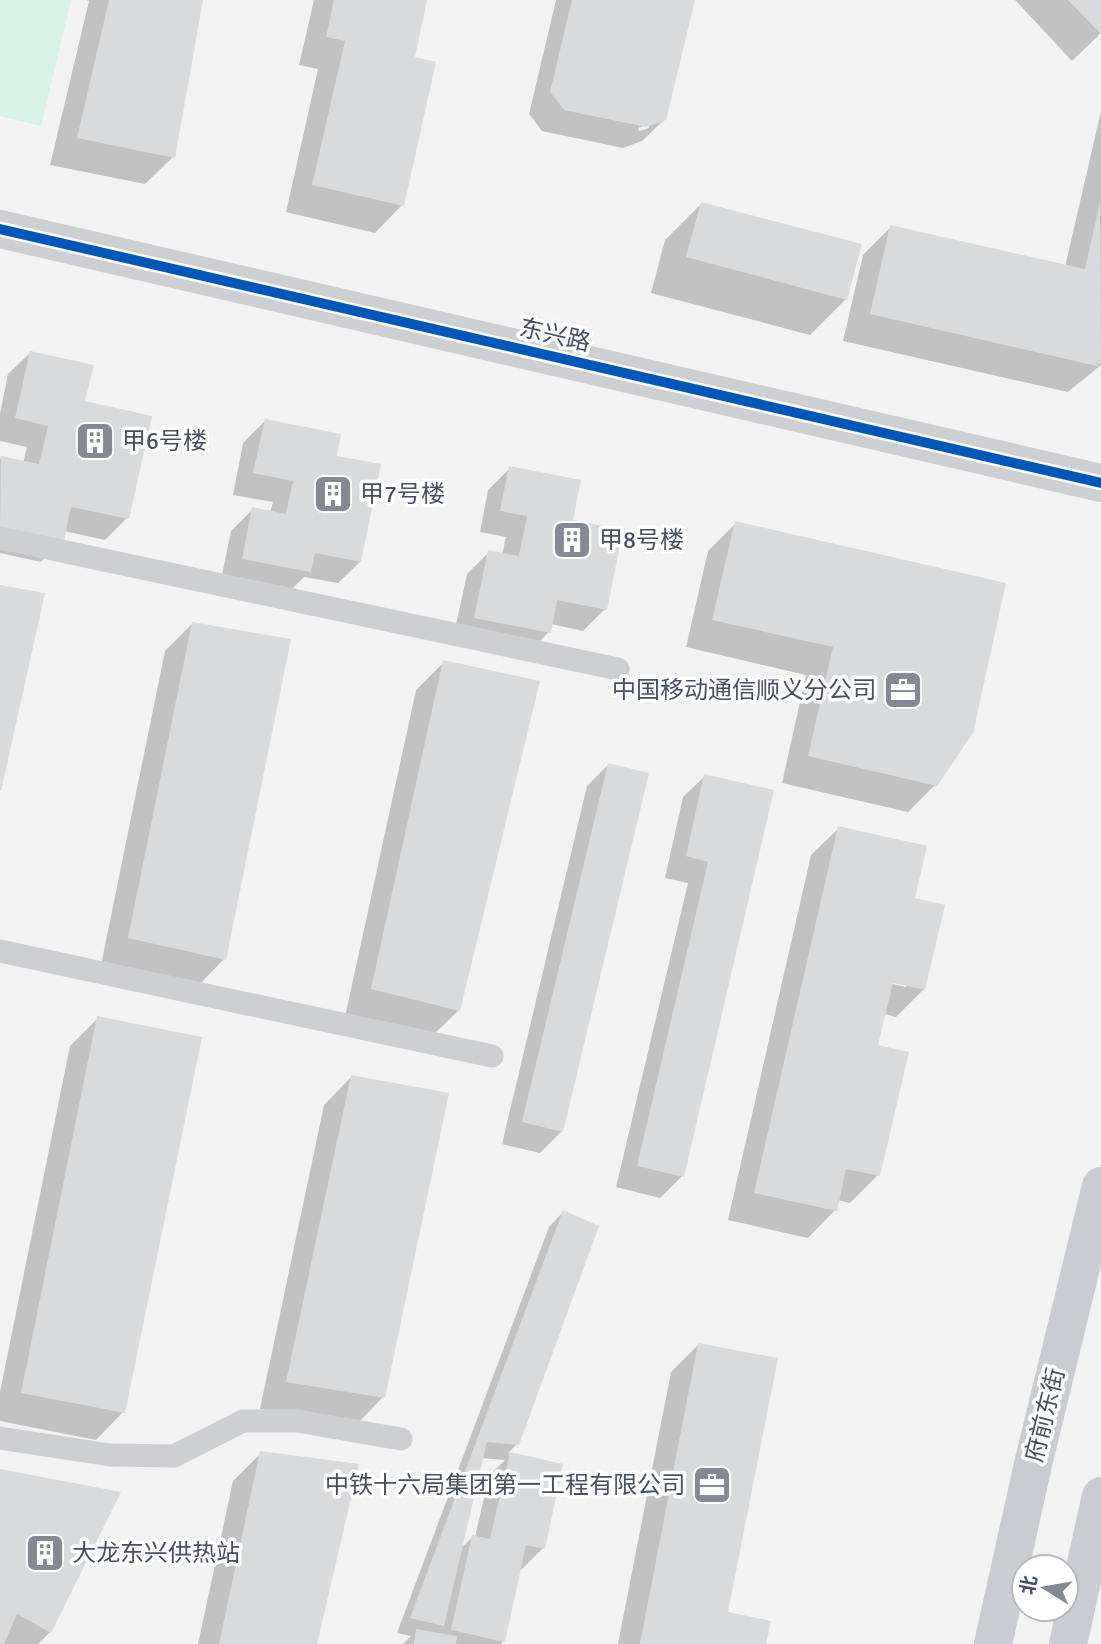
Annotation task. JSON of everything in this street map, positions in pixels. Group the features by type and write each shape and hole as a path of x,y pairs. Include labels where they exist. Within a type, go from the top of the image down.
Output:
{"main road":[{"name":"府前东街","path":"993,1644 1101,1186"},
{"path":"1068,1644 1101,1496"}],"street":[{"name":"东兴路","path":"0,229 1101,483"}],"lane":[{"path":"0,538 618,669"},
{"path":"0,951 492,1056"},
{"path":"0,1438 110,1455 174,1456 243,1421 297,1421 401,1439"}],"green space":[{"path":"0,0 71,0 41,126 0,116"}],"building":[{"path":"109,0 203,0 175,158 77,138"},
{"path":"334,0 427,0 415,57 436,62 404,206 312,185 345,41 326,37"},
{"path":"572,0 695,0 666,120 646,127 564,110 550,92"},
{"path":"1068,0 1101,0 1101,34"},
{"path":"701,202 862,244 847,300 686,257"},
{"path":"1100,202 1101,362 1097,366 870,314 890,225 1085,269"},
{"name":"甲6号楼","path":"30,351 94,365 85,401 152,416 129,519 71,507 64,541 0,527 1,456 39,464 48,426 15,418"},
{"name":"甲7号楼","path":"265,419 341,434 337,456 381,464 361,562 315,553 311,572 242,559 252,507 286,514 293,481 253,473"},
{"name":"甲8号楼","path":"509,466 581,480 573,520 623,530 607,610 557,600 551,633 474,618 488,550 519,556 527,516 500,511"},
{"name":"中国移动通信顺义分公司","path":"735,521 1006,583 973,733 937,786 808,756 833,647 712,620"},
{"path":"0,585 45,593 1,791 0,791"},
{"path":"192,622 291,639 226,960 128,938"},
{"path":"443,660 540,681 460,1011 371,989"},
{"path":"608,763 649,773 563,1132 522,1122"},
{"path":"704,774 774,790 684,1177 637,1166 708,862 686,856"},
{"path":"838,826 927,846 915,898 945,905 925,990 893,983 878,1045 909,1052 880,1176 846,1169 837,1211 754,1193"},
{"path":"97,1016 202,1037 125,1413 21,1393"},
{"path":"351,1075 449,1093 385,1398 286,1382"},
{"path":"563,1210 599,1226 519,1445 487,1442 444,1626 410,1618"},
{"name":"中铁十六局集团第一工程有限公司","path":"698,1343 778,1358 728,1612 771,1621 766,1644 640,1644"},
{"path":"260,1451 359,1464 317,1644 219,1644"},
{"path":"510,1452 563,1464 545,1549 526,1545 505,1642 451,1630 472,1535 490,1539"},
{"name":"大龙东兴供热站","path":"0,1469 121,1492 51,1633 17,1614 4,1644 0,1644"},
{"path":"416,1629 457,1636 456,1644 414,1644"}],"cycle path":[{"path":"0,229 1101,483"}],"place":[{"name":"甲6号楼","path":"95,441"},
{"name":"甲7号楼","path":"333,494"},
{"name":"甲8号楼","path":"572,540"},
{"name":"中国移动通信顺义分公司","path":"903,690"},
{"name":"中铁十六局集团第一工程有限公司","path":"712,1485"},
{"name":"大龙东兴供热站","path":"45,1553"}]}
